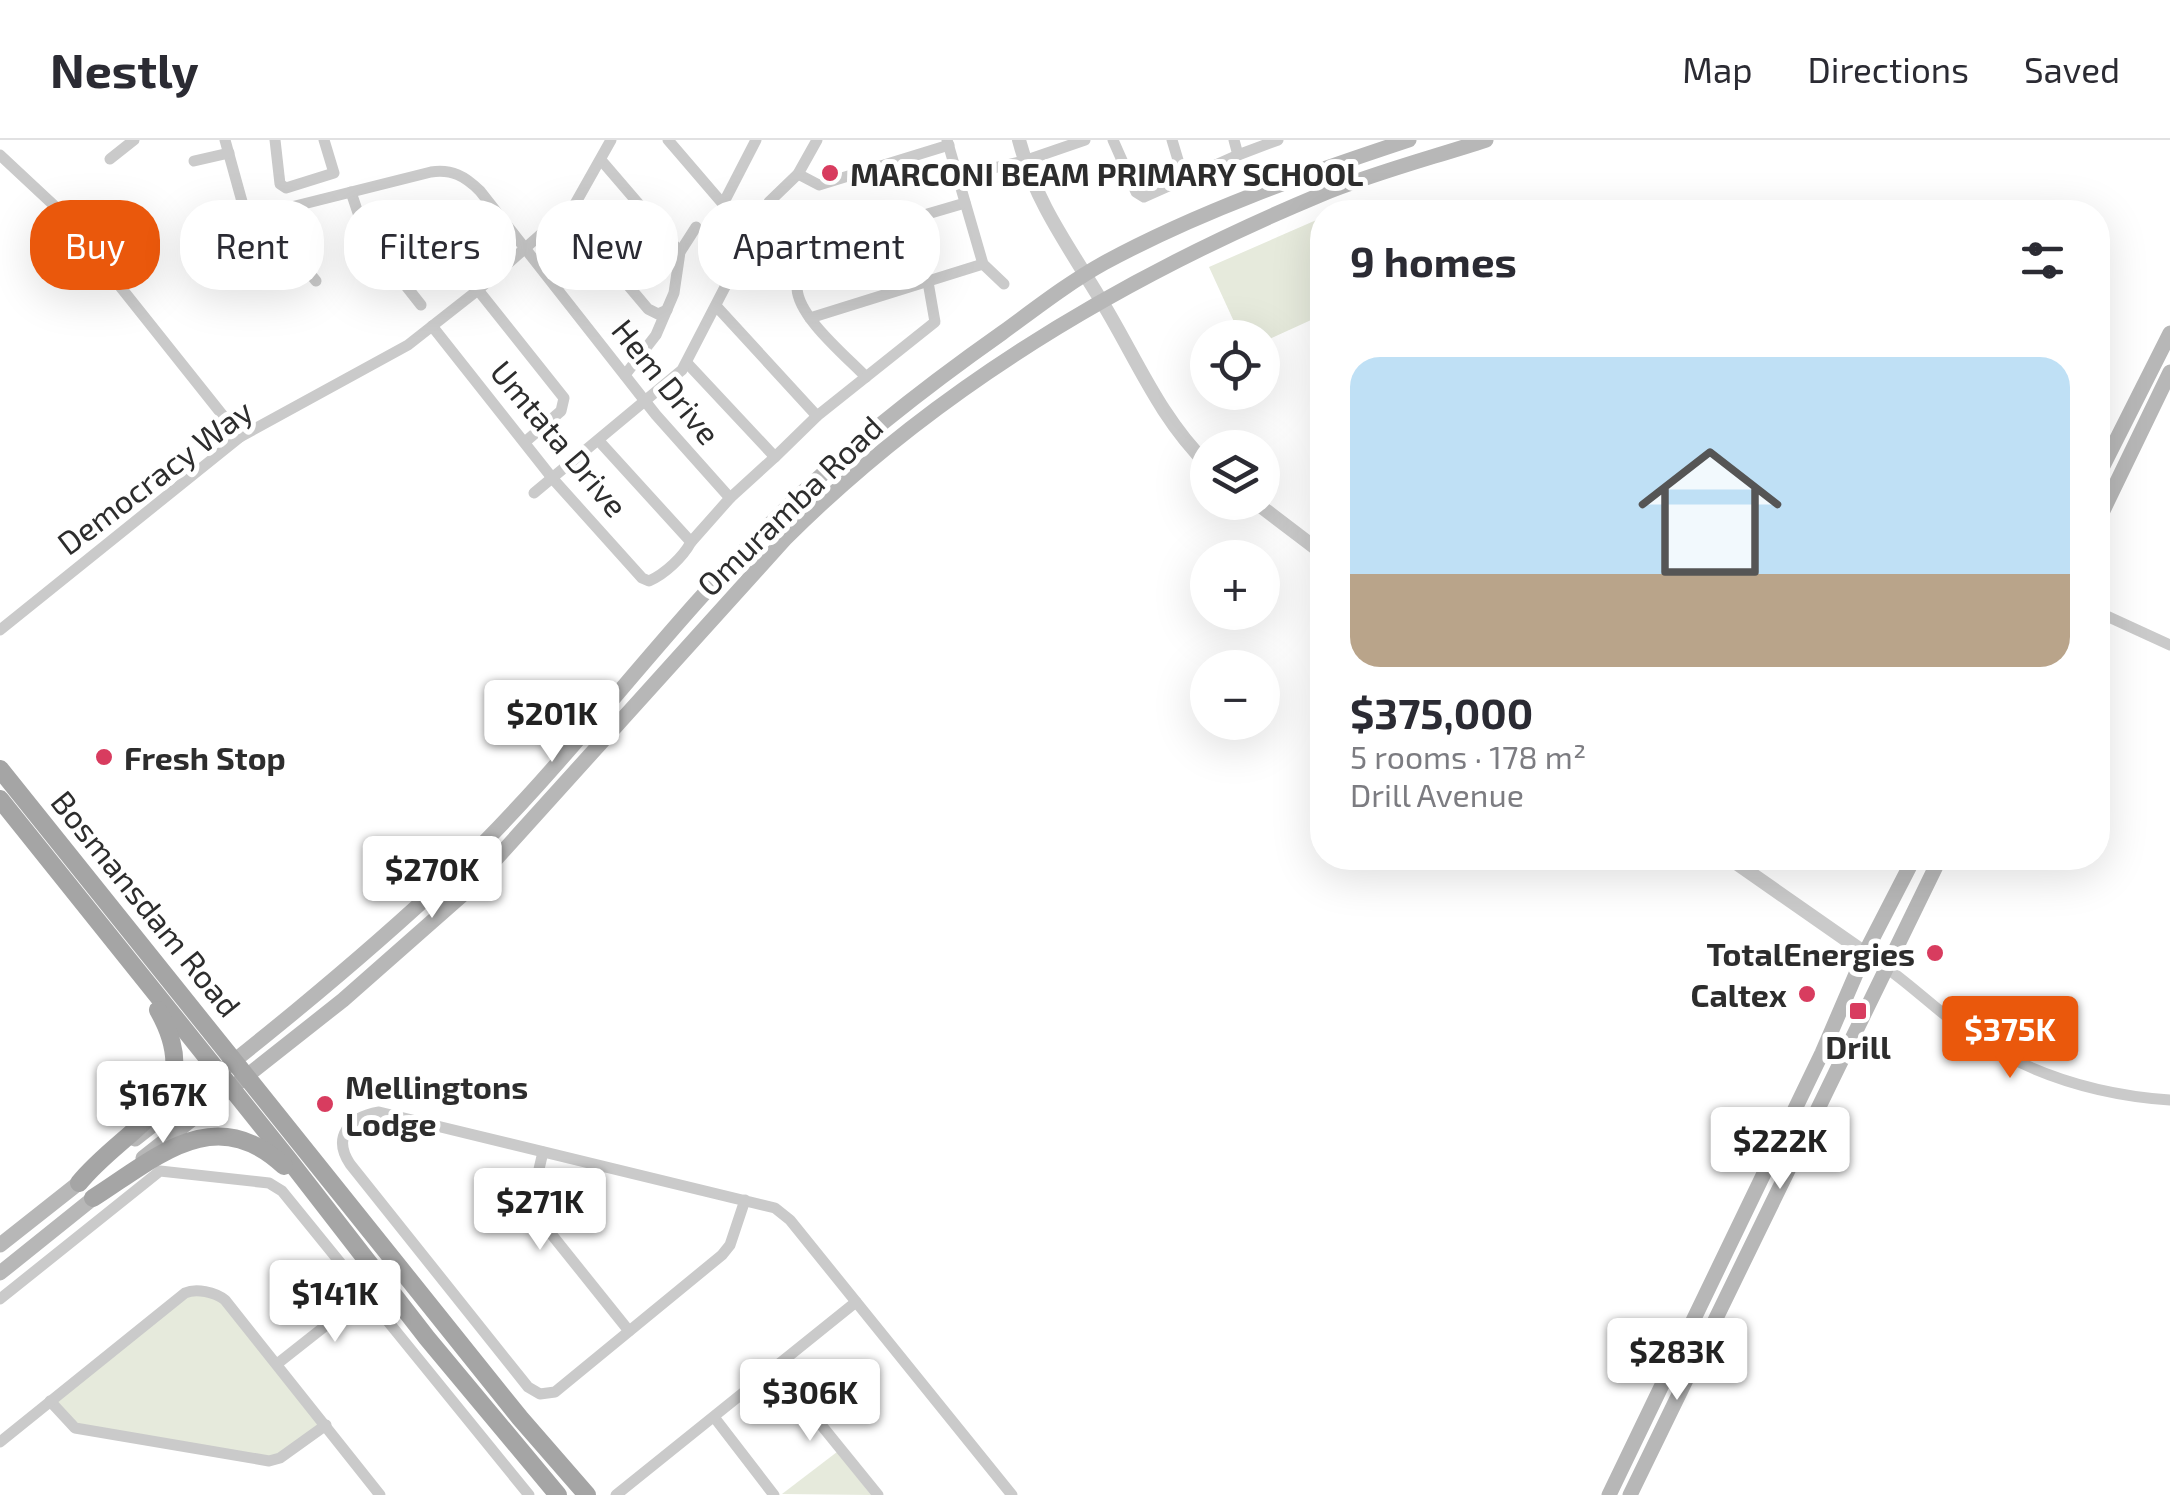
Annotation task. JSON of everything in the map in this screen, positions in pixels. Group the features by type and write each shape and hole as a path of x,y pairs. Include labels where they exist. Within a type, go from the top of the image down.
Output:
{"main road":[{"name":"Omuramba Road","path":"240,1067 452,874 533,790 771,522 919,392 1084,274 1127,251 1272,188 1410,140"},
{"name":"Omuramba Road","path":"1310,200 1486,140"},
{"name":"Omuramba Road","path":"240,1067 342,1000 481,877 732,596 850,476 983,374 1100,299 1310,200"},
{"path":"2110,452 2170,333"},
{"path":"2110,496 2170,372"},
{"name":"Bosmansdam Road","path":"0,768 520,1418 587,1495"},
{"name":"Bosmansdam Road","path":"0,799 437,1350 558,1495"},
{"path":"1609,1495 1908,870"},
{"path":"1630,1495 1934,870"},
{"path":"79,1183 96,1161 157,1112 172,1077 168,1029 135,969"},
{"path":"0,1272 93,1198 240,1067"},
{"path":"0,1244 225,1080"},
{"path":"93,1198 168,1150 218,1135 262,1148 320,1201"}],"street":[{"path":"110,160 134,140"},
{"path":"275,140 280,184 286,188 334,173 324,140"},
{"name":"Democracy Way","path":"577,200 612,140"},
{"path":"668,140 720,200"},
{"path":"772,200 798,174 816,140"},
{"path":"1018,140 1039,200 1165,416 1190,444"},
{"path":"958,176 1024,161 1085,140"},
{"path":"1113,140 1136,192 1150,196 1238,154 1278,140"},
{"path":"1172,140 1184,180"},
{"path":"1234,140 1238,154"},
{"path":"798,174 819,184 948,143 984,264 1004,284"},
{"path":"725,200 749,144"},
{"path":"194,162 227,147 242,200"},
{"path":"0,155 60,211 240,437"},
{"path":"601,160 680,252"},
{"name":"Hem Drive","path":"320,200 430,172 445,170 457,174 480,191 646,402 730,498"},
{"path":"351,192 365,234 420,305"},
{"path":"940,210 965,203"},
{"path":"625,375 656,335 674,293 680,252 696,227"},
{"name":"Democracy Way","path":"516,258 536,241"},
{"path":"940,278 984,264"},
{"path":"478,290 564,398 561,411 524,442"},
{"name":"Democracy Way","path":"0,630 240,437 408,345 478,290"},
{"path":"632,290 648,309 658,314 667,310"},
{"path":"534,493 646,402 687,363 726,290"},
{"path":"798,290 810,318 866,377"},
{"path":"810,318 902,290"},
{"path":"599,440 691,542 730,498 817,416 935,322 929,290"},
{"path":"717,308 817,416"},
{"name":"Umtata Drive","path":"432,326 554,479 642,578 649,581 679,558 691,542"},
{"path":"687,363 775,457"},
{"path":"1278,520 1310,544"},
{"path":"2110,618 2170,645"},
{"path":"1747,870 1888,969 1973,1036 2023,1064 2066,1082 2113,1094 2170,1100"},
{"path":"745,1200 727,1250 554,1392 534,1392 350,1164 341,1151 342,1136 354,1123 379,1112 770,1206 784,1214 1012,1495"},
{"path":"543,1152 532,1210 629,1331"},
{"path":"0,1299 154,1175 168,1171 276,1186 529,1495"},
{"path":"0,1442 190,1290 220,1296 380,1495"},
{"path":"278,1364 367,1293"},
{"path":"616,1495 856,1302"},
{"path":"775,1368 878,1495"},
{"path":"50,1401 75,1428 269,1461 280,1458 326,1425"},
{"path":"714,1417 774,1495"}],"shaded area":[{"path":"1310,223 1310,320 1280,334 1280,320 1233,320 1209,267"},
{"path":"187,1294 217,1296 326,1424 282,1460 75,1427 50,1402"},
{"path":"837,1452 871,1495 782,1494"}],"place":[{"name":"MARCONI BEAM PRIMARY SCHOOL","path":"830,173"},
{"name":"Fresh Stop","path":"104,757"},
{"name":"TotalEnergies","path":"1935,953"},
{"name":"Caltex","path":"1807,994"},
{"name":"Drill","path":"1858,1011"},
{"name":"Mellingtons Lodge","path":"325,1104"}]}
